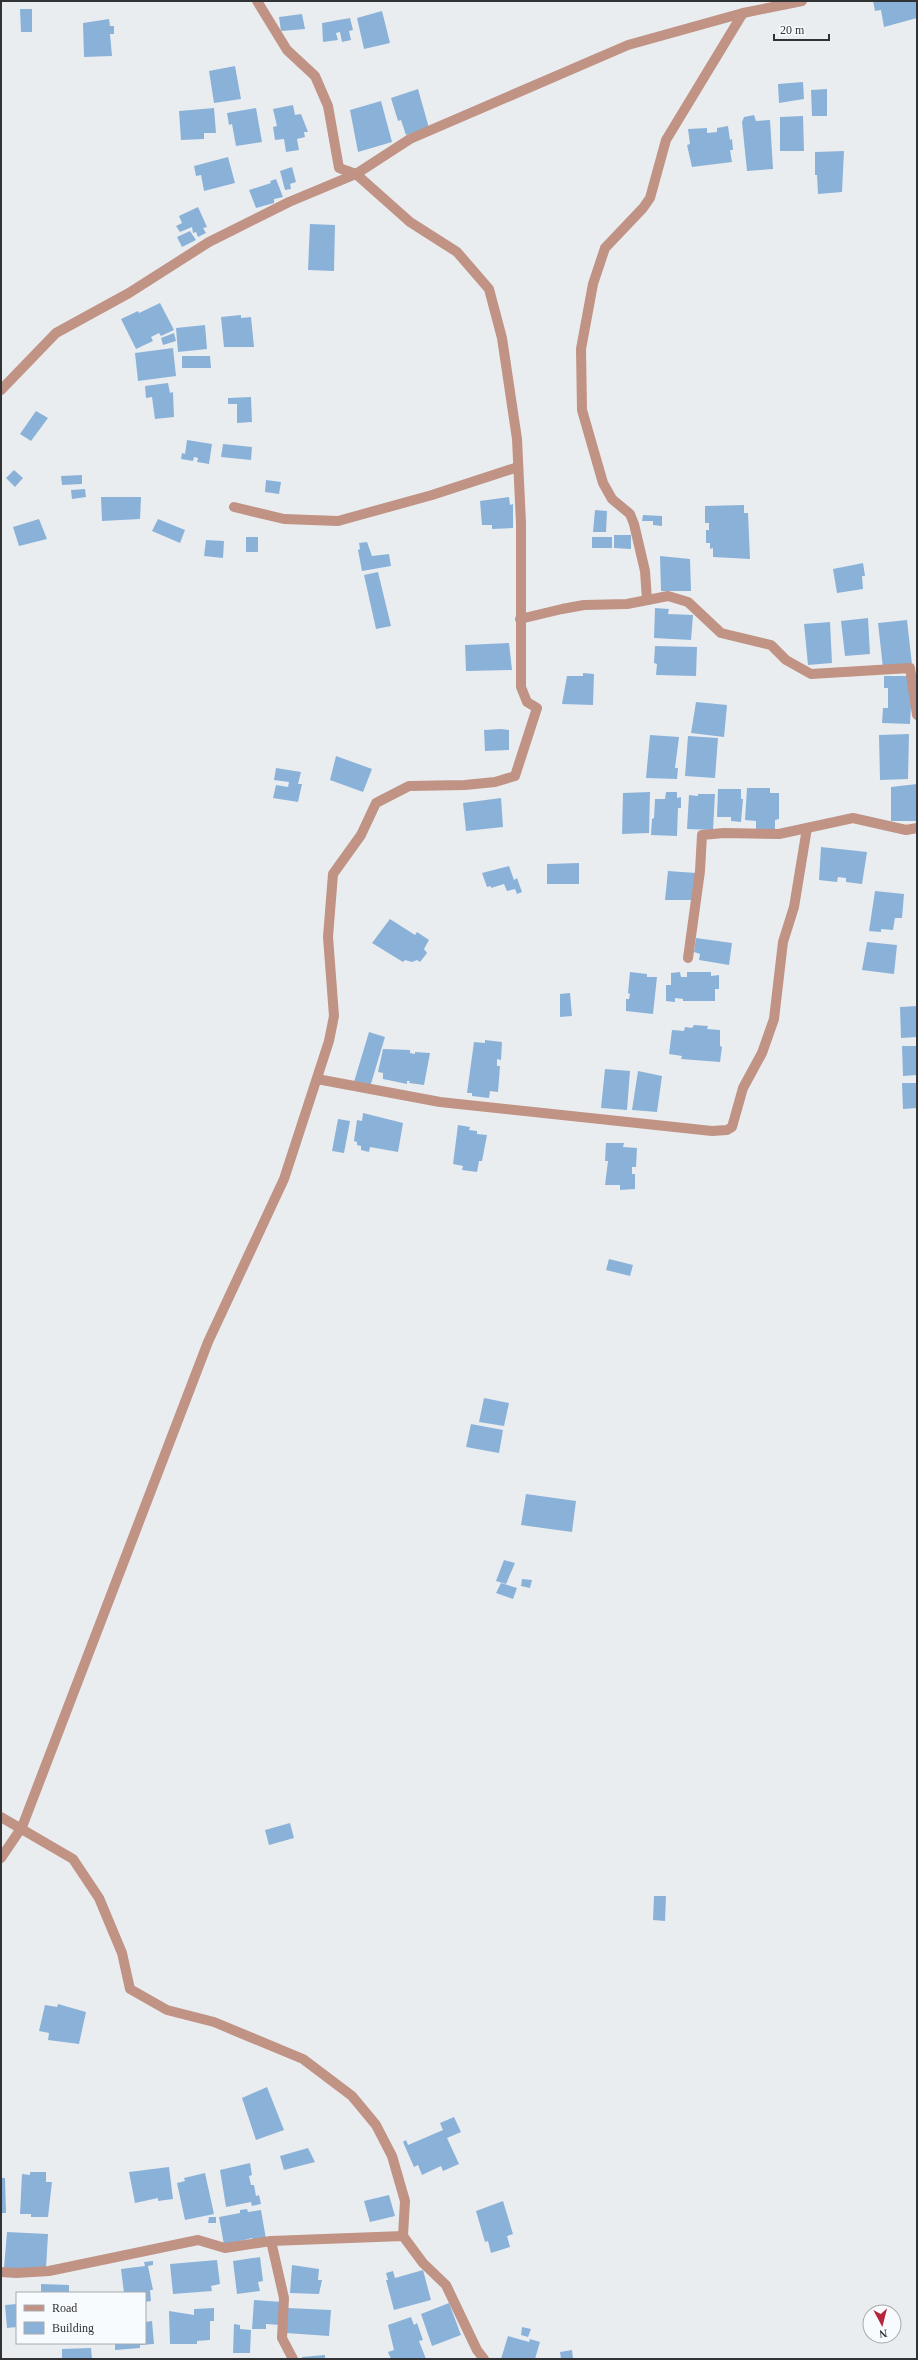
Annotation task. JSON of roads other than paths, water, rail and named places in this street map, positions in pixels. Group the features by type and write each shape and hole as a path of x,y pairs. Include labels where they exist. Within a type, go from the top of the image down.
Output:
{"street":[{"path":"1,1858 22,1827 208,1342 284,1179 329,1041 334,1016 328,937 333,874 360,835 376,803 409,786 465,785 496,782 515,776 536,708 527,702 522,687 520,619 521,523 517,439 502,338 489,289 457,252 410,222 356,174 339,168 328,106 315,76 287,50 257,1"},
{"path":"1,390 56,333 129,293 209,242 290,202 356,174 410,139 628,45 743,13 802,1"},
{"path":"647,600 644,571 636,530 630,514 612,499 603,483 582,410 581,349 593,284 605,248 643,208 650,198 666,140 743,13"},
{"path":"234,507 284,519 338,521 432,495 518,467"},
{"path":"520,619 584,605 627,604 668,596 688,602 721,633 771,645 786,660 811,674 910,668 917,715"},
{"path":"688,958 700,872 702,835 724,833 779,834 854,818 906,830 917,828"},
{"path":"317,1079 440,1102 712,1131 727,1130 732,1126 743,1088 762,1053 774,1019 783,942 794,907 807,828"},
{"path":"1,1817 22,1827 73,1859 98,1898 122,1953 130,1989 167,2010 214,2022 303,2059 352,2096 376,2125 392,2156 405,2201 404,2236 423,2263 446,2285 477,2350 484,2359"},
{"path":"1,2272 16,2273 49,2271 198,2240 225,2248 271,2241 404,2236"},
{"path":"271,2241 284,2298 282,2338 293,2359"}]}
